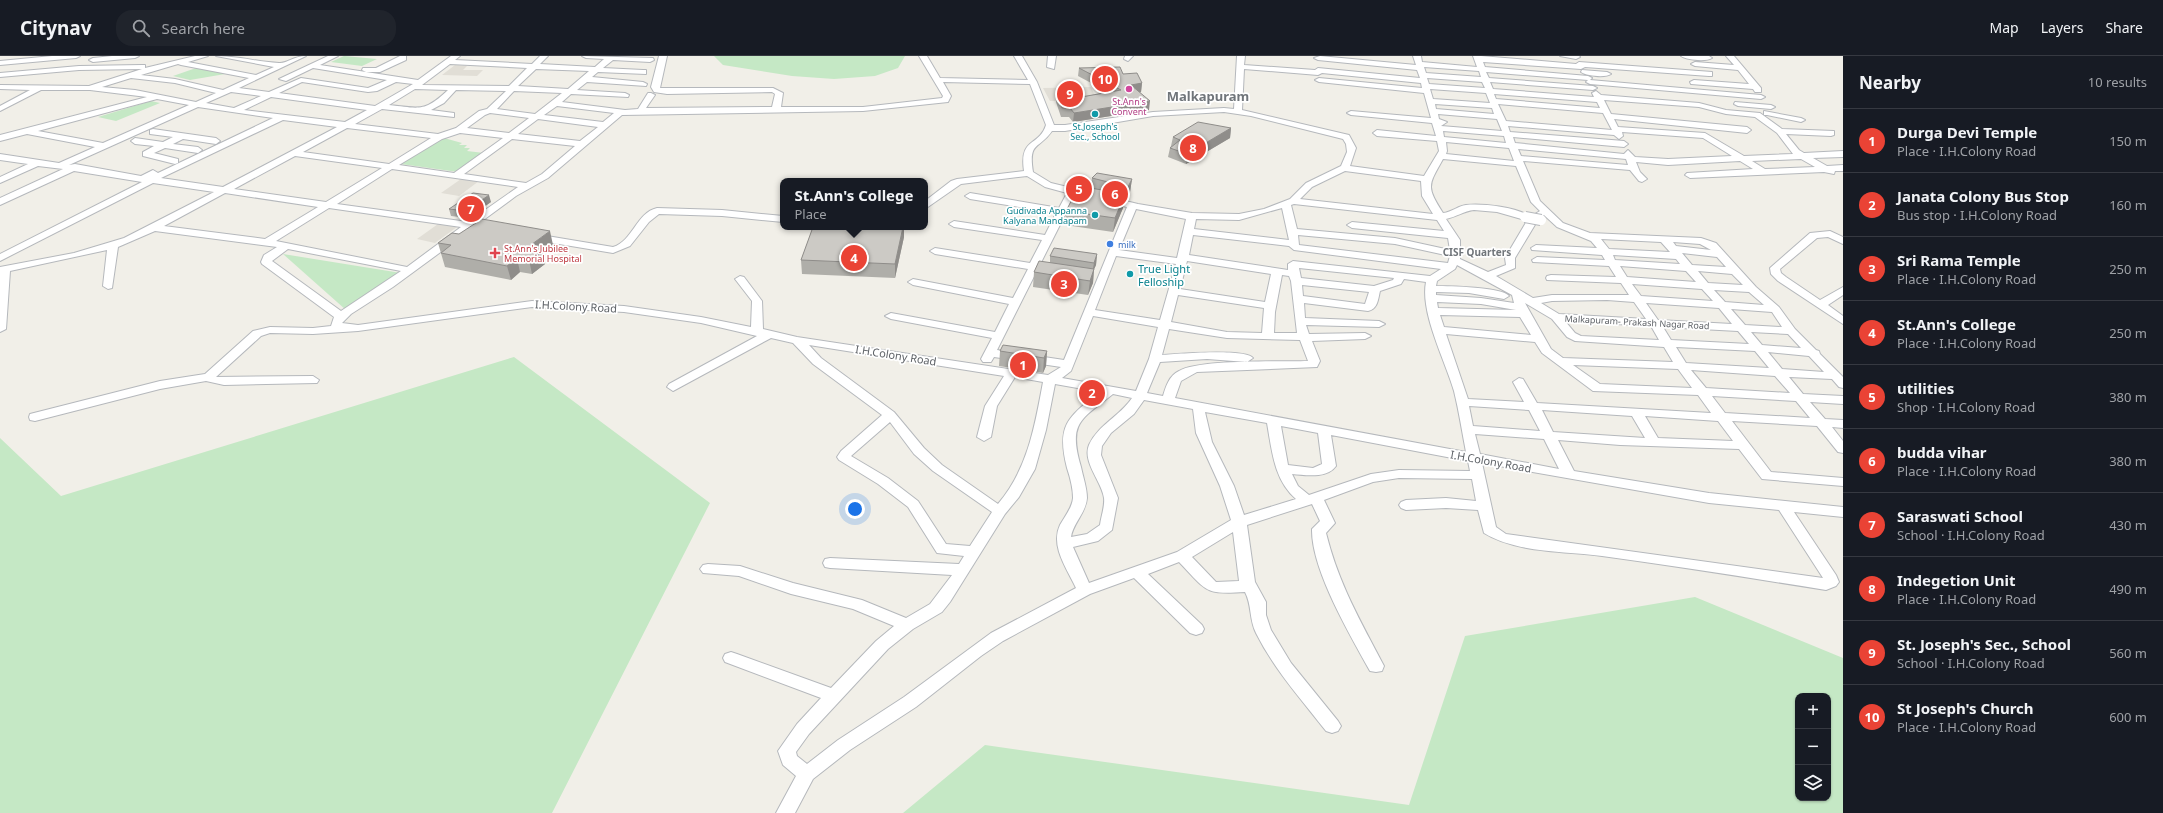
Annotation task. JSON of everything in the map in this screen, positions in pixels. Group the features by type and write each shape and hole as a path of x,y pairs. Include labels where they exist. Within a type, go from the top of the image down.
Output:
{"street":[{"path":"3,59 76,56"},
{"path":"107,68 128,56"},
{"path":"0,69 136,56"},
{"path":"90,88 156,67 204,56"},
{"path":"220,56 282,66"},
{"path":"62,165 302,56"},
{"path":"277,81 334,56"},
{"path":"0,329 3,269 113,245 153,228 295,153 418,85 456,56"},
{"path":"498,63 506,56"},
{"path":"490,111 500,103 512,88 544,56"},
{"path":"586,56 650,60"},
{"path":"663,56 656,80 655,87 657,90 667,92 772,90 779,93 776,110"},
{"path":"555,103 624,112 868,109 945,100 947,96 939,80 923,56"},
{"path":"1018,56 1032,82 1050,128"},
{"path":"1051,67 1052,56"},
{"path":"1238,112 1241,56"},
{"path":"1378,56 1422,72 1490,92 1587,77 1652,78 1662,88 1668,98"},
{"path":"1564,56 1587,77 1608,113 1630,157 1636,173 1642,179"},
{"path":"457,175 546,110 568,91 613,57"},
{"path":"1318,78 1317,57 1422,72 1486,79 1717,75"},
{"path":"315,65 373,71 403,58"},
{"path":"1685,60 1732,58 1764,97 1768,115 1790,146 1803,156 1828,170"},
{"path":"556,66 565,59"},
{"path":"1685,60 1740,68"},
{"path":"175,62 256,77"},
{"path":"449,62 498,63 643,72"},
{"path":"1241,67 1318,78 1422,72 1479,62 1662,88 1764,97"},
{"path":"1479,62 1587,77 1699,105 1801,120"},
{"path":"1479,62 1494,104 1542,213 1563,227 1590,236 1706,242 1737,270 1752,289 1775,309 1791,331 1815,353 1839,380"},
{"path":"315,65 395,79 418,85 454,88 542,89 625,96"},
{"path":"157,79 196,66"},
{"path":"0,75 79,68 156,67"},
{"path":"0,109 79,68"},
{"path":"12,87 41,71"},
{"path":"1422,72 1439,134 1441,156"},
{"path":"129,76 225,90 254,92 268,90 301,80 368,90"},
{"path":"1733,76 1748,78"},
{"path":"1587,77 1668,98 1728,103 1768,115"},
{"path":"340,104 395,79"},
{"path":"584,79 643,84"},
{"path":"542,89 554,80"},
{"path":"939,80 1032,82"},
{"path":"1686,81 1755,87"},
{"path":"301,97 329,84"},
{"path":"0,87 90,88 135,92 208,107 439,137"},
{"path":"424,111 441,101 454,88"},
{"path":"236,111 268,90 340,104 424,111 451,115"},
{"path":"640,111 650,95"},
{"path":"0,138 102,113 158,96"},
{"path":"1430,100 1608,113 1747,130"},
{"path":"26,131 119,148 135,142 153,132 208,107"},
{"path":"546,110 612,118"},
{"path":"928,204 954,183 960,181 1029,174 1048,186 1133,206 1190,216 1249,215 1276,208 1290,202 1310,184 1344,168 1350,159 1351,147 1346,137 1238,112 1209,110 1153,114 1064,128 1050,128 1029,147 1027,158 1029,174"},
{"path":"267,242 439,137 459,130 482,113 490,111 604,125"},
{"path":"1433,111 1510,140"},
{"path":"286,246 268,257 266,262 341,322 470,225 527,186 551,172 612,118 624,112"},
{"path":"1351,113 1439,134 1510,140 1630,157"},
{"path":"0,258 147,180 175,161 271,114"},
{"path":"0,249 284,116"},
{"path":"459,130 582,144"},
{"path":"1379,130 1510,140 1665,161 1843,154"},
{"path":"1764,172 1702,136 1617,131 1510,140 1441,156 1432,167 1427,179 1427,196 1438,217 1452,235 1454,240 1453,260 1431,289 1433,311 1438,330 1453,368 1462,402 1474,458 1476,475 1485,506 1489,530 1502,538 1826,584 1831,582 1831,579 1784,507"},
{"path":"1780,131 1831,133"},
{"path":"153,132 216,141"},
{"path":"175,161 147,156 146,154 182,136"},
{"path":"135,142 198,150"},
{"path":"295,153 527,186"},
{"path":"0,157 75,167 147,180 328,204 484,228"},
{"path":"0,163 10,159"},
{"path":"0,180 39,162"},
{"path":"0,202 75,167"},
{"path":"1344,168 1427,179"},
{"path":"1690,175 1828,170 1843,168"},
{"path":"982,368 1072,192"},
{"path":"970,196 1062,211"},
{"path":"1290,202 1349,204 1438,217 1456,214 1465,208 1474,207 1498,209 1525,217 1542,213"},
{"path":"1168,400 1174,380 1182,373 1196,368 1314,363 1304,337 1300,320 1294,273 1294,245 1290,202"},
{"path":"1349,204 1354,238 1362,272"},
{"path":"798,767 787,751 796,737 882,645 907,625 936,608 945,598 1000,511 1014,494 1028,469 1040,430 1050,379 1065,371 1133,206"},
{"path":"526,235 613,250 623,247 649,216 657,211 718,213 780,219"},
{"path":"1488,276 1511,266 1510,258 1535,216 1542,213"},
{"path":"1064,543 1084,542 1094,538 1107,527 1111,498 1094,455 1095,446 1106,430 1130,411 1140,396 1155,359 1182,260 1189,230 1190,216"},
{"path":"954,224 1048,238"},
{"path":"1352,225 1452,235"},
{"path":"153,228 267,242 409,270"},
{"path":"1189,230 1358,255 1412,260 1453,260"},
{"path":"1293,232 1406,243 1453,260"},
{"path":"1843,241 1830,234 1814,235 1775,268 1776,274 1782,279 1843,321"},
{"path":"1590,236 1609,257 1654,322 1682,366 1704,392 1721,417 1767,476 1843,482"},
{"path":"1664,239 1722,305 1843,449"},
{"path":"108,286 113,245"},
{"path":"1536,248 1688,267 1737,270"},
{"path":"935,251 1048,272"},
{"path":"1113,252 1277,272 1362,272 1400,275 1431,289 1481,301 1520,304"},
{"path":"1537,260 1676,253 1720,254"},
{"name":"Malkapuram- Prakash Nagar Road","path":"1453,260 1488,276 1520,304 1531,302 1556,317 1791,331"},
{"path":"1268,336 1270,306 1277,272"},
{"path":"1294,273 1375,289 1397,282 1400,275"},
{"path":"1087,278 1102,280"},
{"path":"1551,278 1624,280 1752,289"},
{"path":"673,387 762,334 757,301 740,279"},
{"path":"913,282 1016,302"},
{"path":"1298,299 1368,308 1371,305 1375,289"},
{"path":"1821,305 1843,290"},
{"path":"1173,292 1270,306"},
{"path":"1531,302 1562,298 1638,300 1775,309"},
{"name":"I.H.Colony Road","path":"210,376 257,332 270,330 313,331 341,322 358,328 492,308 544,304 624,309 701,320 796,340 982,368 1050,379 1109,391 1199,405 1569,475 1709,498 1843,512"},
{"path":"1433,311 1520,304"},
{"path":"1520,304 1546,351 1597,388 1633,388 1843,400"},
{"path":"1090,312 1218,334 1337,338 1366,336"},
{"path":"891,316 998,336"},
{"path":"1556,317 1575,338 1758,348 1815,353"},
{"path":"1300,320 1379,324"},
{"path":"1438,330 1482,333 1539,340"},
{"path":"796,340 817,361 890,415 900,425 919,450 940,469 977,497 1000,511"},
{"path":"990,353 1068,364"},
{"path":"1155,359 1207,355 1242,358 1313,358"},
{"path":"1558,361 1682,366 1777,372 1839,380"},
{"path":"984,437 991,406 1012,373"},
{"path":"35,417 160,385 210,376 211,380 224,381 313,380"},
{"path":"1519,382 1569,475"},
{"path":"1085,590 1064,543 1067,525 1076,510 1080,499 1068,439 1069,431 1085,410 1109,391"},
{"path":"1462,402 1843,424"},
{"path":"1199,405 1198,418 1204,440 1228,489 1239,522 1245,570 1249,586 1258,602 1260,622 1277,657 1332,726"},
{"path":"1636,412 1654,442"},
{"path":"890,415 844,457 848,461 883,481 913,504 942,549 975,552"},
{"path":"1273,419 1282,469 1293,489 1312,500 1328,523 1319,529 1319,533 1334,587 1350,623 1376,666"},
{"path":"1282,469 1314,472 1330,466 1324,429"},
{"path":"1467,429 1654,442 1743,445"},
{"path":"785,813 798,767 844,745 910,702 975,652 1041,612 1085,590 1182,556 1239,522 1284,507 1312,500 1363,480 1378,476 1399,474 1476,475"},
{"path":"1406,505 1446,503 1485,506"},
{"path":"1182,556 1211,586 1220,588 1249,586"},
{"path":"830,563 963,570"},
{"path":"708,569 740,571 791,588 857,604 907,625"},
{"path":"1137,572 1196,629"},
{"path":"732,658 834,696"}],"shaded area":[{"path":"455,65 467,66 463,70 483,70 477,76 442,75"},
{"path":"1091,87 1097,101 1050,101 1043,88"},
{"path":"461,179 479,181 459,196 441,193"},
{"path":"438,224 457,227 435,243 417,239"}],"green space":[{"path":"344,56 377,59 362,66 331,62"},
{"path":"714,56 905,56 898,68 875,76 834,79 792,76 723,65"},
{"path":"196,68 231,73 190,80 173,76"},
{"path":"151,101 160,103 116,121 98,117"},
{"path":"444,138 462,143 459,145 467,145 464,148 470,148 467,151 484,153 458,172 401,164"},
{"path":"283,254 401,273 346,310"},
{"path":"514,357 710,503 552,813 0,813 0,438 61,496"},
{"path":"1695,597 1843,658 1843,813 903,813 985,745 1409,805 1465,636"}],"building":[{"path":"1120,67 1123,74 1137,73 1142,83 1131,85 1150,101 1074,113 1070,108 1062,108 1057,93 1066,93 1070,99 1121,90 1079,68"},
{"path":"1198,122 1231,128 1187,154 1170,148 1180,140 1173,137"},
{"path":"1097,173 1132,179 1128,187 1092,178"},
{"path":"1079,186 1125,194 1115,218 1066,211"},
{"path":"473,193 489,195 466,211 449,209"},
{"path":"482,219 550,231 528,247 542,250 529,260 517,258 507,266 441,253 451,245 438,243 452,233 459,234"},
{"path":"812,230 902,230 895,264 801,260"},
{"path":"1054,248 1097,254 1094,263 1050,256"},
{"path":"1039,261 1094,269 1090,281 1034,272"},
{"path":"1003,345 1047,351 1044,358 1000,351"}],"place":[{"name":"St Joseph's Church","path":"1105,79"},
{"name":"St.Ann's Convent","path":"1129,89"},
{"name":"St. Joseph's Sec., School","path":"1070,94"},
{"name":"St.Joseph's Sec., School","path":"1095,114"},
{"name":"Indegetion Unit","path":"1193,148"},
{"name":"utilities","path":"1079,189"},
{"name":"budda vihar","path":"1115,194"},
{"name":"Saraswati School","path":"471,209"},
{"name":"Gudivada Appanna Kalyana Mandapam","path":"1095,215"},
{"name":"milk","path":"1110,244"},
{"name":"St.Ann's Jubilee Memorial Hospital","path":"495,253"},
{"name":"St.Ann's College","path":"854,258"},
{"name":"True Light Felloship","path":"1130,274"},
{"name":"Sri Rama Temple","path":"1064,284"},
{"name":"Durga Devi Temple","path":"1023,365"},
{"name":"Janata Colony Bus Stop","path":"1092,393"}],"district":[{"name":"Malkapuram","path":"1208,96"},
{"name":"CISF Quarters","path":"1477,252"}]}
